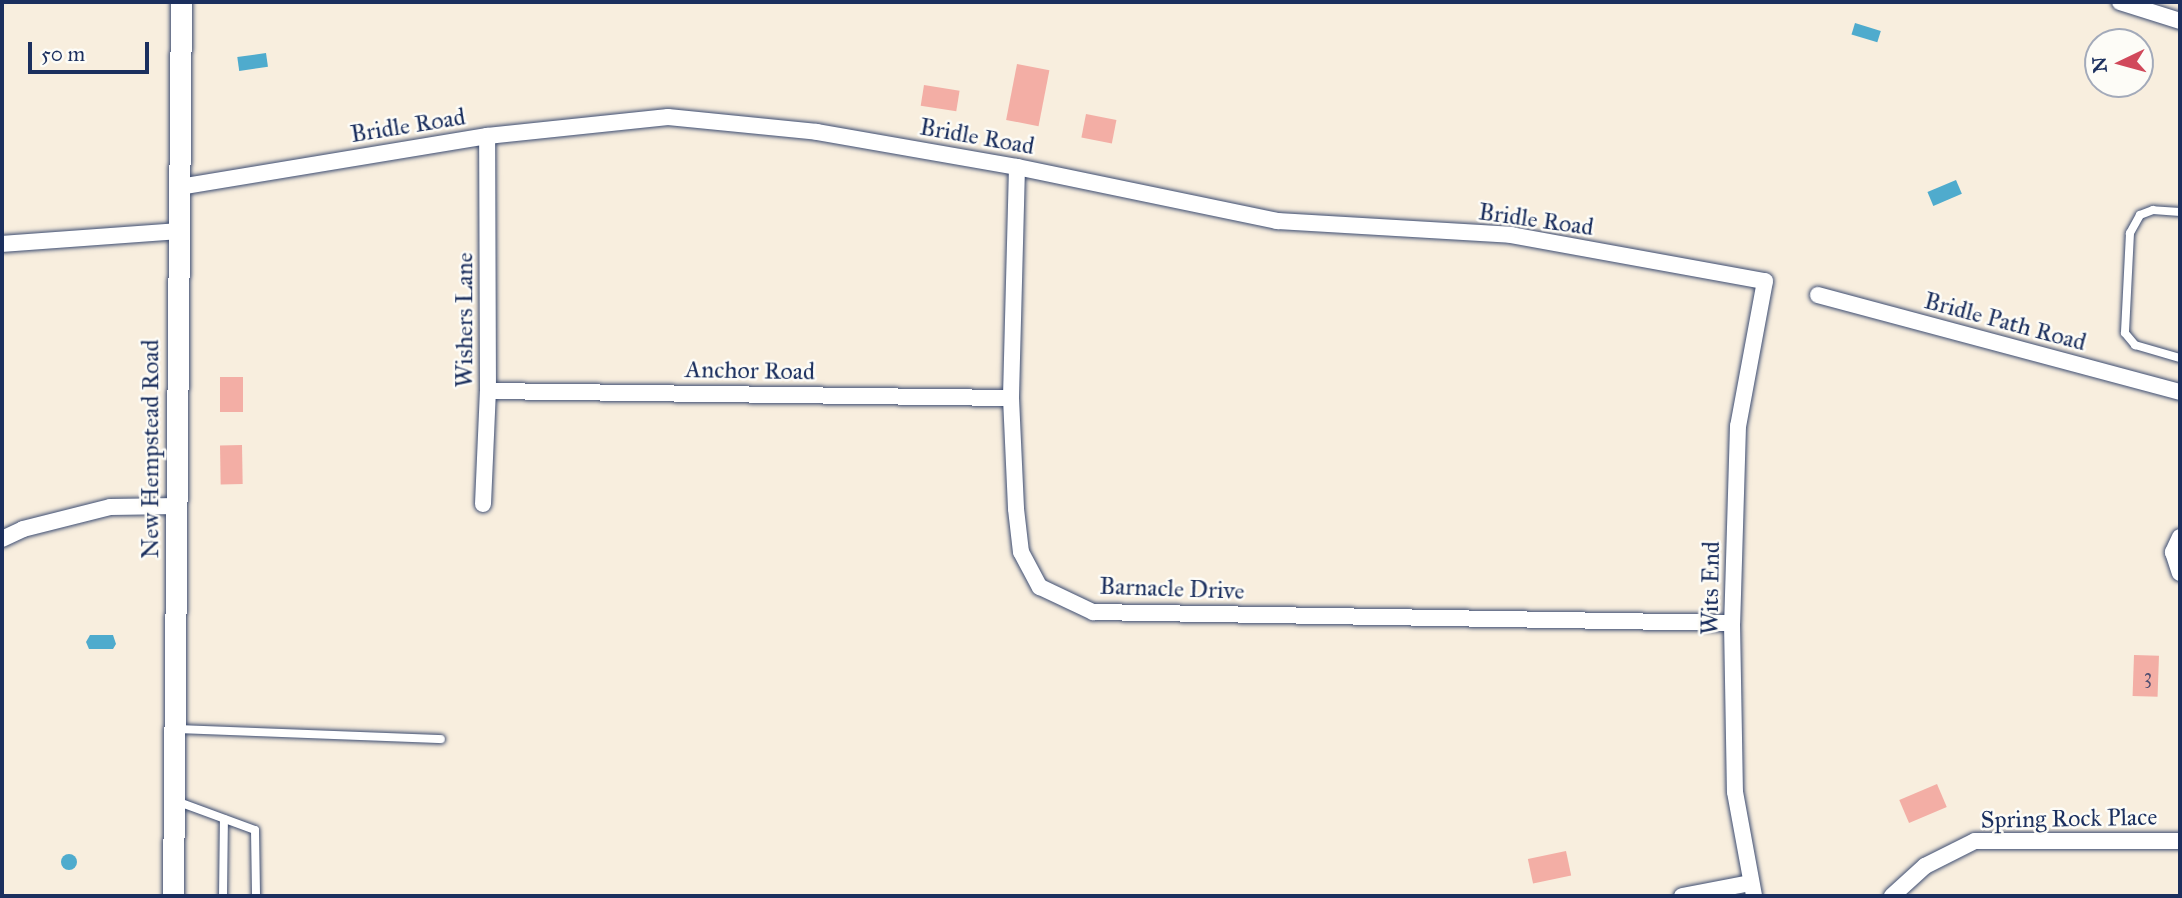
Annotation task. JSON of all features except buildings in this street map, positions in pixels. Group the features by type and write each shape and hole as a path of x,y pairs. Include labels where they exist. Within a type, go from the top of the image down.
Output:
{"street":[{"name":"New Hempstead Road","path":"173,896 181,2"},
{"path":"2120,2 2180,21"},
{"name":"Bridle Road","path":"179,187 488,136 668,117 817,132 1017,167 1277,221 1511,235 1765,281"},
{"name":"Wishers Lane","path":"483,504 488,391 488,136"},
{"name":"Barnacle Drive","path":"1017,167 1012,398 1021,552 1040,587 1093,612 1732,623"},
{"path":"2,244 179,231"},
{"name":"Wits End","path":"1752,890 1735,792 1732,623 1738,426 1765,281"},
{"name":"Bridle Path Road","path":"1818,295 2180,393"},
{"name":"Anchor Road","path":"488,391 1012,398"},
{"path":"2,539 23,529 110,508 178,506"},
{"path":"2180,537 2174,551 2180,573"},
{"name":"Spring Rock Place","path":"1892,896 1925,866 1975,841 2180,841"},
{"path":"1682,896 1752,890"}],"lane":[{"path":"2180,212 2147,213 2130,233 2125,332 2135,345 2180,358"},
{"path":"175,729 441,739"},
{"path":"174,800 255,830 256,896"},
{"path":"223,896 224,819"}],"water":[{"path":"1855,23 1881,31 1877,42 1851,34"},
{"path":"266,53 268,67 239,71 237,57"},
{"path":"1956,180 1962,194 1933,206 1927,192"},
{"path":"90,635 113,635 116,644 113,649 89,649 86,642"},
{"path":"66,854 72,854 77,862 75,868 66,870 61,865 61,859"}]}
